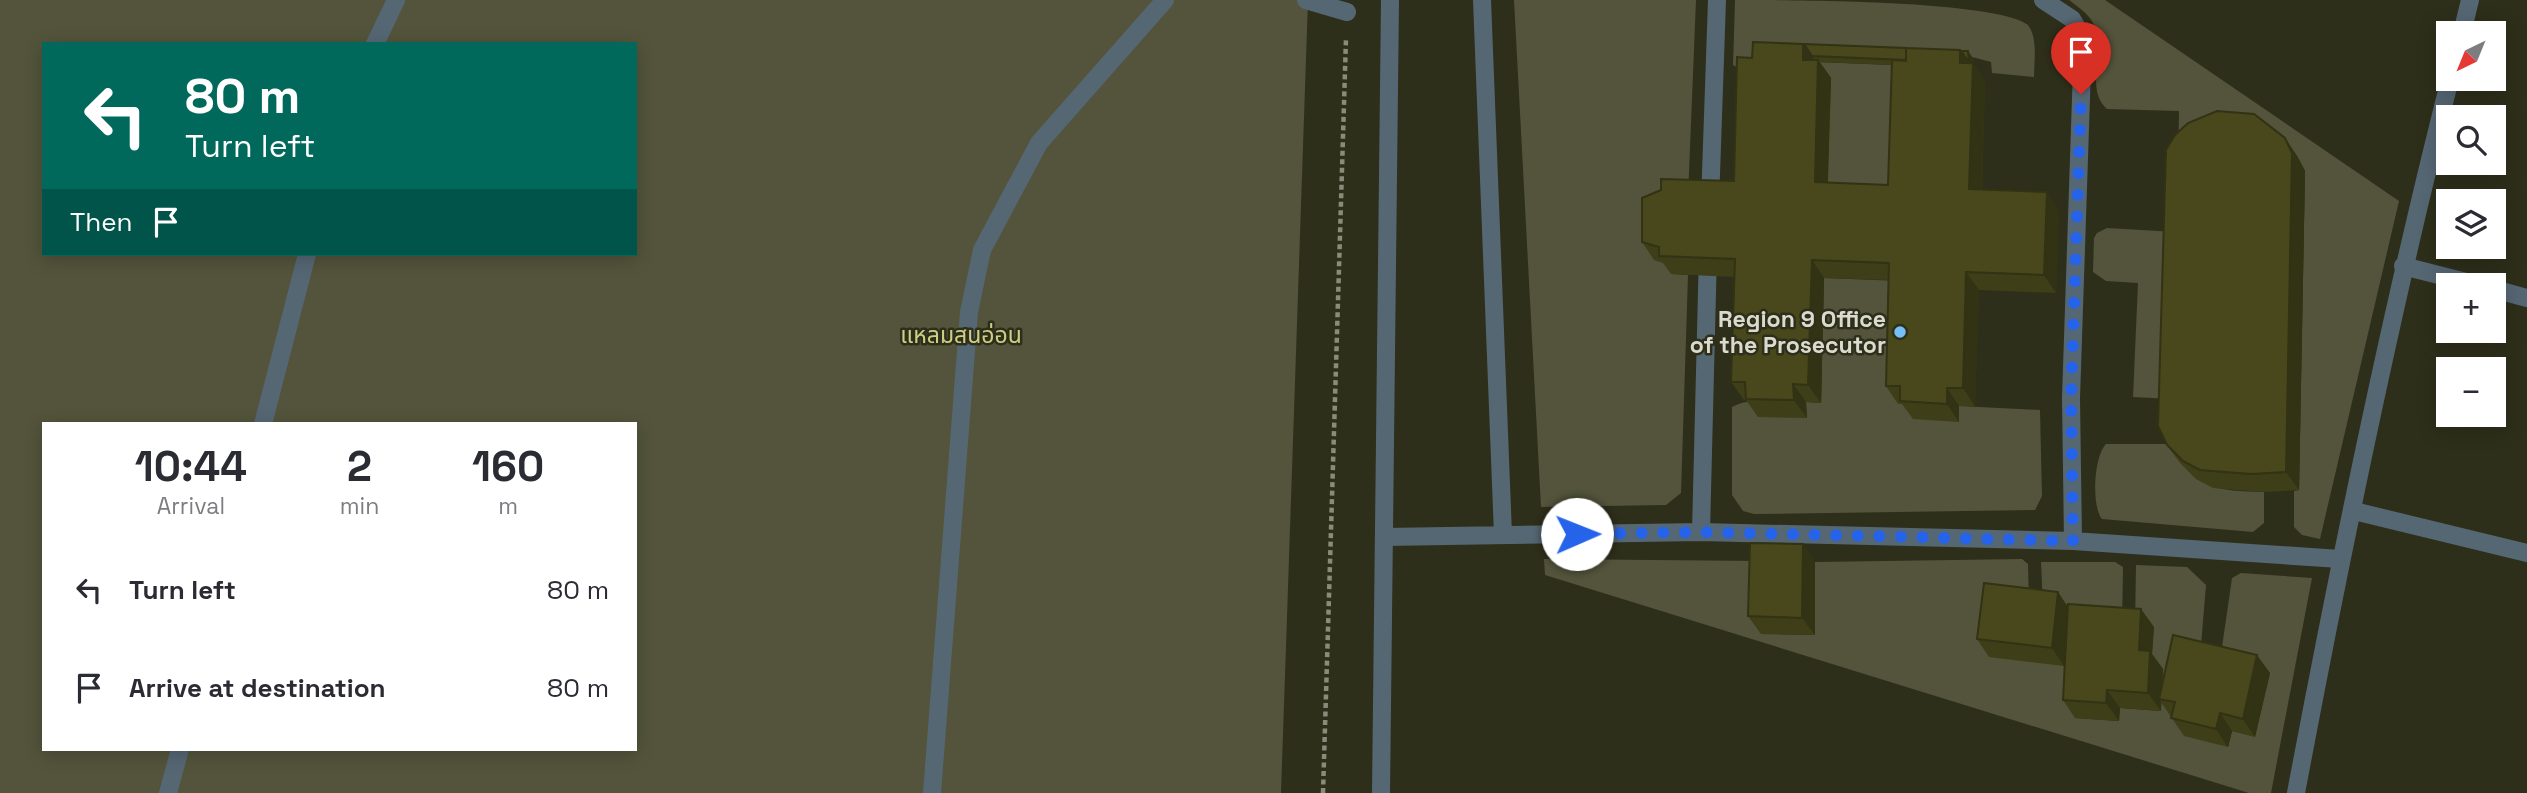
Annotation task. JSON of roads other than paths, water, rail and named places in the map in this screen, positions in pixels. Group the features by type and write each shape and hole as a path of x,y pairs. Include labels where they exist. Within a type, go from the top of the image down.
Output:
{"street":[{"path":"376,42 396,0"},
{"path":"932,793 969,312 982,250 1038,143 1165,0"},
{"path":"1306,0 1347,12"},
{"path":"1381,793 1390,0"},
{"path":"1482,0 1503,535"},
{"path":"1701,532 1717,0"},
{"path":"2043,0 2072,19 2083,38 2071,398 2073,541"},
{"path":"2465,21 2470,0"},
{"path":"2296,793 2340,559 2354,512 2403,266 2447,91"},
{"path":"264,422 306,256"},
{"path":"2403,266 2436,274"},
{"path":"2506,292 2527,298"},
{"path":"2354,512 2527,553"},
{"path":"1384,537 1701,532 2073,541 2340,559"},
{"path":"168,793 179,751"}],"place":[{"name":"Region 9 Office of the Prosecutor","path":"1900,332"}],"park label":[{"name":"แหลมสนอ่อน","path":"961,335"}]}
